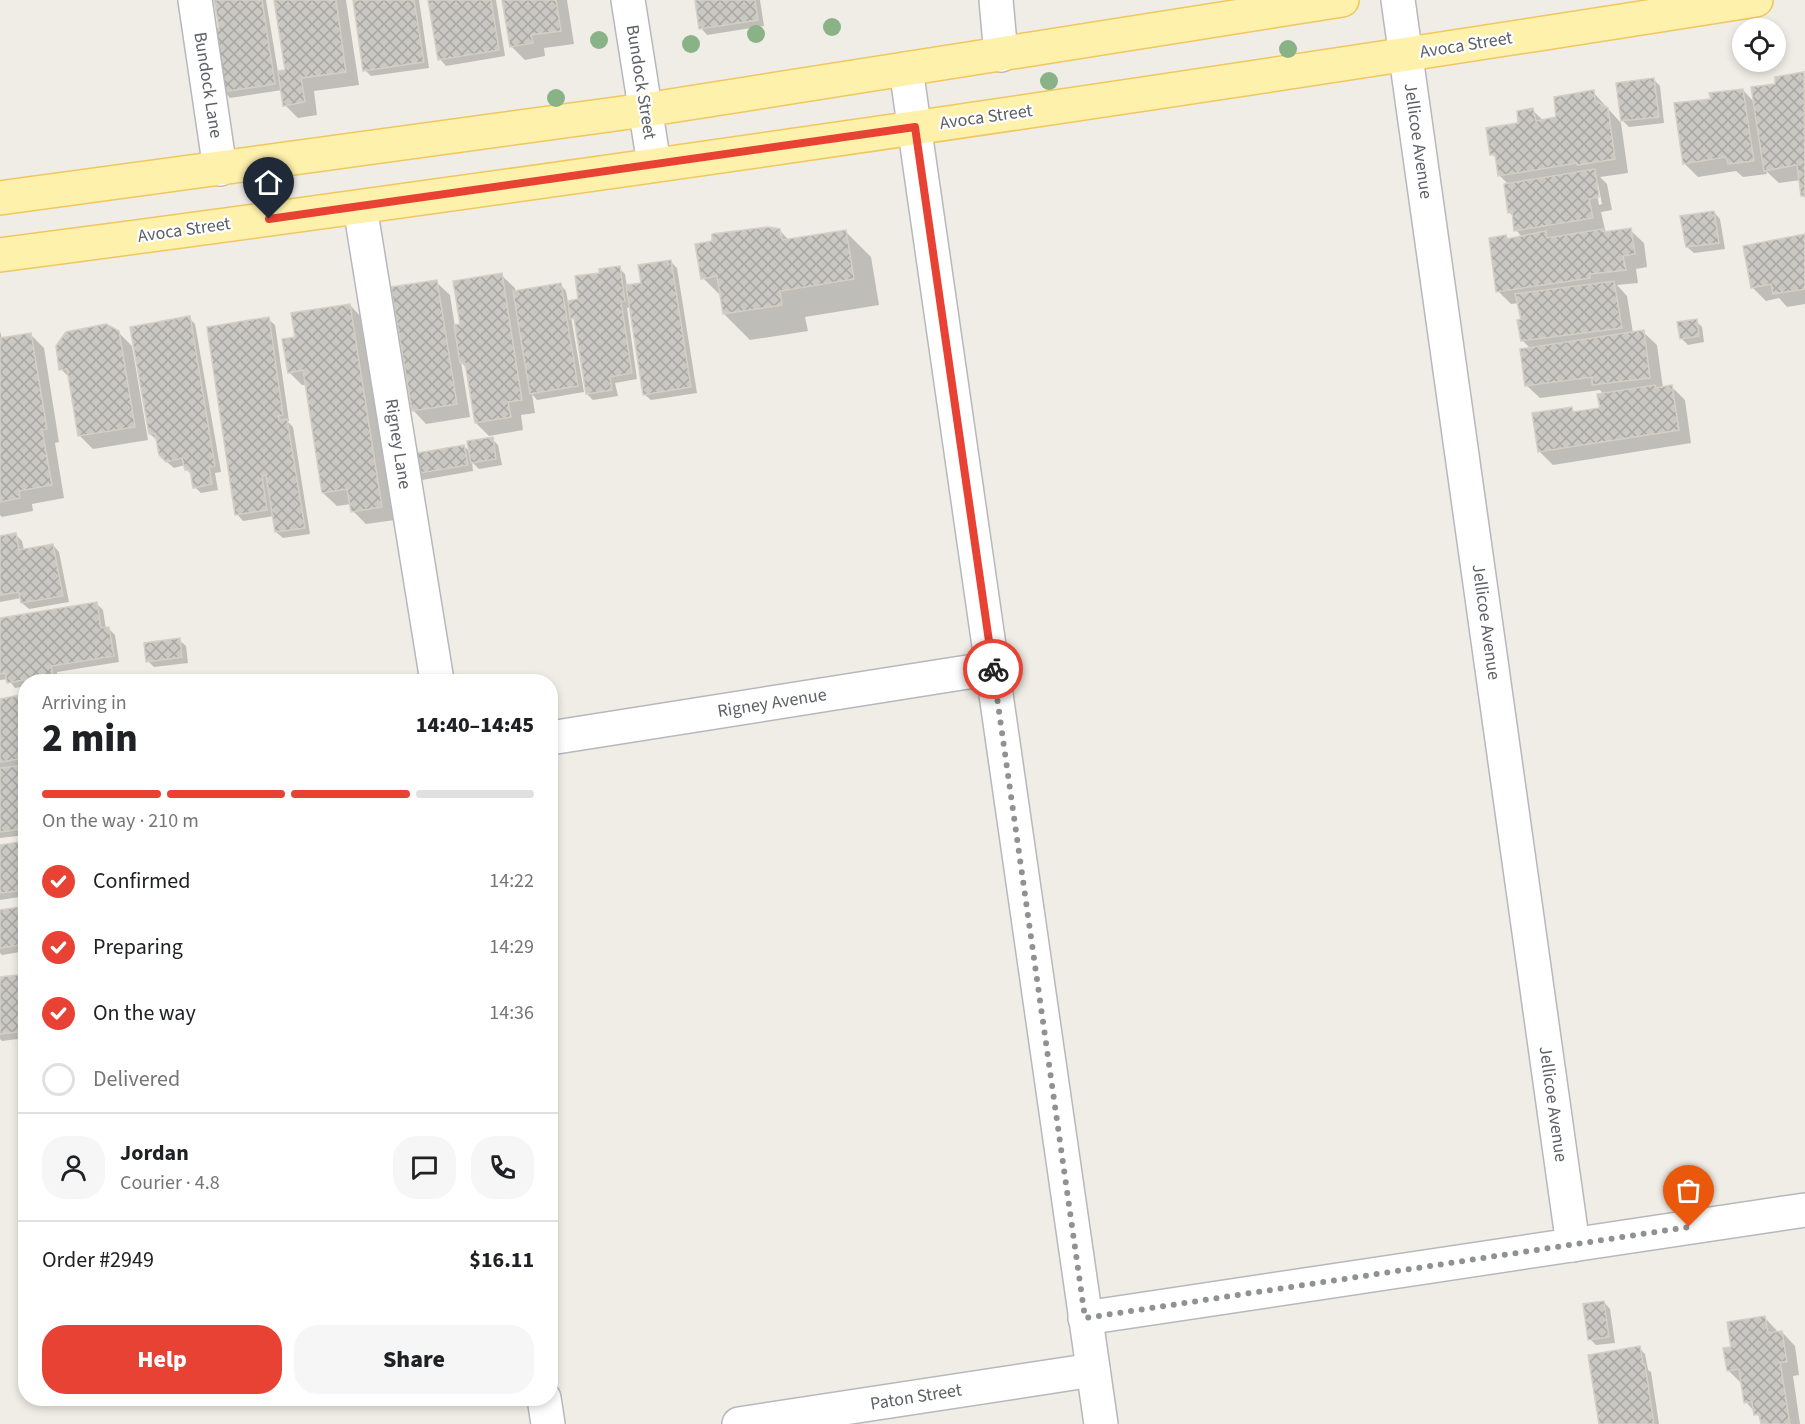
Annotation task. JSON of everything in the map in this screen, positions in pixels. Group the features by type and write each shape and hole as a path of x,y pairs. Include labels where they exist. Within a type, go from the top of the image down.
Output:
{"main road":[{"path":"0,198 645,110 1342,0"},
{"name":"Avoca Street","path":"0,255 360,207 915,127 1405,55 1756,0"}],"street":[{"name":"Bundock Lane","path":"195,0 220,169"},
{"name":"Bundock Street","path":"628,0 654,164"},
{"path":"996,0 1001,55"},
{"name":"Jellicoe Avenue","path":"1398,0 1573,1245"},
{"path":"906,69 1101,1424"},
{"name":"Rigney Lane","path":"360,207 436,674"},
{"name":"Rigney Avenue","path":"558,737 993,668"},
{"path":"1085,1318 1805,1210"},
{"name":"Paton Street","path":"739,1424 1093,1370"},
{"path":"545,1406 548,1424"}],"building":[{"path":"214,0 262,0 275,84 222,92 212,29 219,28"},
{"path":"274,0 336,0 346,72 301,78 305,102 283,106 278,71 285,70"},
{"path":"353,0 414,0 424,62 363,71"},
{"path":"428,0 491,0 499,50 438,60"},
{"path":"502,0 556,0 561,31 531,35 533,43 510,47"},
{"path":"695,0 755,0 758,20 699,29"},
{"path":"1804,72 1805,196 1801,196 1797,165 1764,171 1751,87 1775,84 1775,77"},
{"path":"1654,78 1659,117 1621,121 1616,83"},
{"path":"1743,89 1754,161 1728,164 1726,157 1683,164 1674,103 1711,99 1709,93"},
{"path":"1594,90 1595,100 1608,108 1615,159 1498,176 1495,154 1490,155 1486,128 1518,123 1517,111 1533,108 1536,121 1556,117 1554,97"},
{"path":"1595,169 1599,197 1589,199 1593,218 1514,231 1512,211 1508,213 1504,184"},
{"path":"1714,211 1719,243 1686,247 1680,216"},
{"path":"768,227 780,229 782,240 846,230 854,279 780,291 782,305 723,314 717,276 701,279 695,244 712,241 712,234"},
{"path":"1631,228 1635,254 1623,256 1626,270 1590,274 1590,278 1496,292 1489,238 1506,235 1507,239 1546,231 1547,238 1603,229 1604,232"},
{"path":"1805,234 1805,289 1773,294 1771,284 1751,288 1743,246"},
{"path":"671,260 691,387 643,395 626,285 641,283 638,265"},
{"path":"620,266 625,301 621,302 632,373 610,377 612,390 586,394 574,318 570,319 568,301 578,299 575,276 599,273 599,269"},
{"path":"502,273 522,400 508,402 511,417 475,423 465,363 460,363 454,325 460,324 453,281"},
{"path":"437,280 457,404 412,411 391,287"},
{"path":"1614,281 1622,328 1521,341 1517,320 1521,319 1515,294"},
{"path":"561,283 578,386 530,394 513,291"},
{"path":"350,304 382,507 351,512 347,489 322,493 303,370 288,373 282,339 295,337 291,313"},
{"path":"190,316 215,466 209,467 212,484 193,488 190,470 185,470 182,458 166,462 159,455 155,433 149,434 130,327"},
{"path":"269,317 283,415 278,416 279,420 287,419 305,528 275,532 266,475 262,476 267,510 235,515 207,327"},
{"path":"1697,319 1699,336 1680,339 1677,322"},
{"path":"106,324 119,331 135,427 78,436 67,369 59,370 56,346 66,332"},
{"path":"1644,330 1650,378 1592,385 1592,377 1525,386 1520,349"},
{"path":"31,333 47,429 42,430 52,485 19,491 20,498 0,502 0,338"},
{"path":"1655,385 1656,388 1672,385 1679,430 1538,452 1532,413 1572,407 1573,412 1600,408 1597,394"},
{"path":"493,437 496,459 471,463 467,441"},
{"path":"464,445 468,465 414,474 411,454"},
{"path":"16,533 19,550 53,544 63,596 21,603 19,592 0,595 0,536"},
{"path":"97,602 101,628 109,627 114,656 51,666 53,674 18,674 18,681 7,683 5,673 0,674 0,618"},
{"path":"180,638 182,657 146,662 144,643"},
{"path":"18,696 18,759 0,762 0,699"},
{"path":"18,766 18,829 0,832 0,768"},
{"path":"18,842 18,891 0,893 0,845"},
{"path":"18,907 18,945 0,948 0,910"},
{"path":"18,975 18,1032 0,1034 0,977"},
{"path":"1604,1301 1609,1337 1588,1340 1583,1304"},
{"path":"1765,1316 1768,1333 1782,1331 1787,1362 1780,1362 1790,1424 1761,1424 1759,1414 1754,1415 1752,1402 1744,1403 1739,1369 1727,1371 1723,1348 1731,1347 1727,1322"},
{"path":"1640,1346 1654,1424 1599,1424 1588,1355"}],"way so far":[{"path":"993,669 1085,1318 1689,1227"}],"route":[{"path":"269,219 915,127 993,669"}]}
